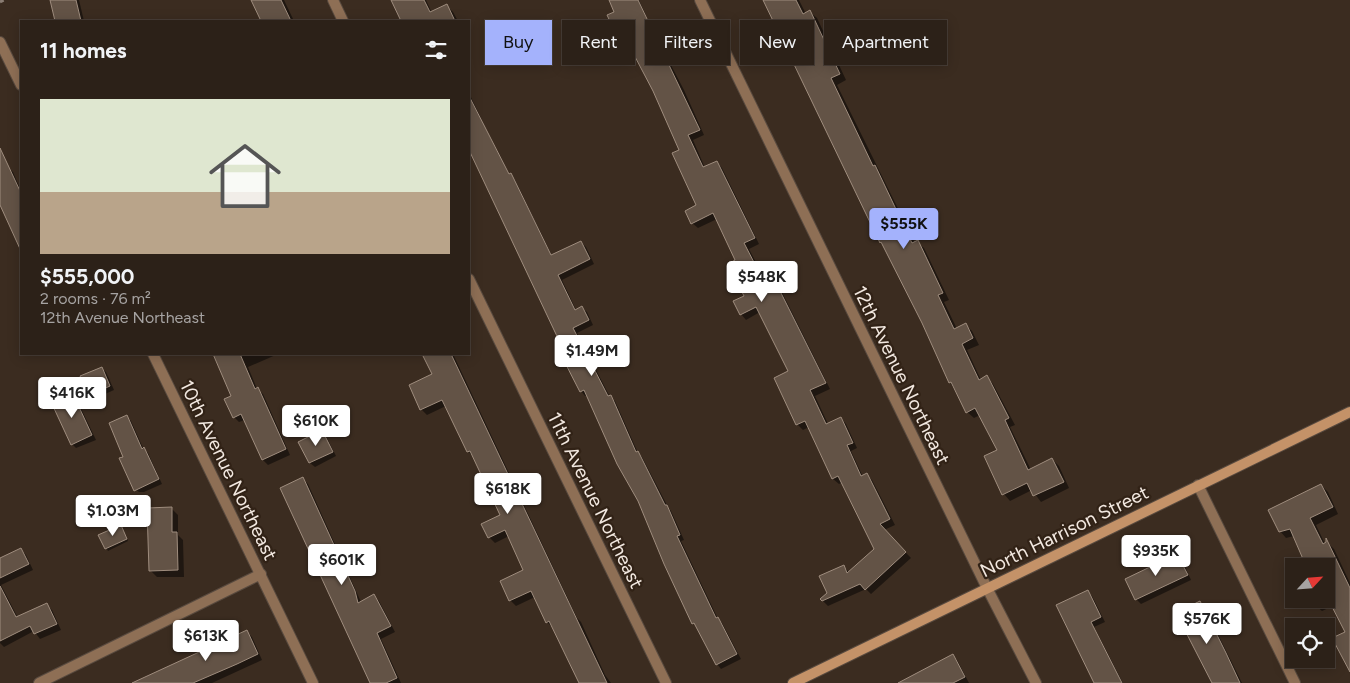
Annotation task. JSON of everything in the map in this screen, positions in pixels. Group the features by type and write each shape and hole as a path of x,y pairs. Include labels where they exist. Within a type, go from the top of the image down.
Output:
{"street":[{"path":"333,0 343,20"},
{"name":"12th Avenue Northeast","path":"700,0 987,588 1036,683"},
{"path":"0,42 20,83"},
{"name":"11th Avenue Northeast","path":"470,281 666,683"},
{"name":"10th Avenue Northeast","path":"153,355 313,683"},
{"name":"North Harrison Street","path":"793,683 1350,412"},
{"path":"1198,485 1295,683"},
{"path":"38,683 261,574"}],"path":[{"path":"0,2 4,0"}],"building":[{"path":"50,0 76,0 81,20 55,20"},
{"path":"251,0 281,0 291,20 261,20"},
{"path":"391,0 424,0 430,12 447,4 455,20 401,20"},
{"path":"609,0 638,0 648,20 645,20 645,65 669,65 700,130 688,135 703,167 717,161 755,238 744,243 760,274 769,269 826,383 810,390 826,424 841,417 853,443 847,445 861,476 867,473 890,519 880,524 906,552 865,590 860,584 822,601 820,599 827,593 819,576 844,565 847,573 874,549 838,476 832,479 805,421 796,425 774,378 788,371 756,307 740,315 733,301 744,296 728,264 735,260 713,213 691,224 685,211 696,205 672,153 679,150 653,91 635,57 635,20 609,20 607,15 614,12"},
{"path":"763,0 796,0 803,14 810,10 824,40 824,65 836,65 840,74 831,78 912,243 918,240 943,293 938,295 954,329 966,323 973,338 962,344 979,380 987,375 1009,418 1005,420 1028,470 1052,458 1064,482 1033,496 1027,483 1002,495 984,456 997,450 975,408 966,413 951,382 949,383 922,323 880,243 794,65 814,65 814,20 773,20"},
{"path":"470,98 509,174 511,173 551,255 581,241 590,259 558,275 575,310 582,306 589,320 573,328 608,396 611,395 636,452 638,451 665,505 667,505 680,535 677,536 716,618 718,617 737,654 716,665 694,623 692,624 664,564 638,501 617,464 584,390 580,392 559,351 563,349 470,152"},
{"path":"0,148 20,191 20,249 0,205"},
{"path":"213,355 240,355 255,389 258,387 286,449 262,460 241,414 233,418 224,399 231,396"},
{"path":"422,355 451,355 607,683 579,683 549,621 546,623 531,591 509,601 500,581 523,570 505,530 488,538 481,524 500,515 470,451 467,452 442,400 420,410 409,385 432,374"},
{"path":"102,367 110,386 88,396 80,376"},
{"path":"73,394 92,435 71,445 52,404"},
{"path":"127,415 142,449 144,447 159,479 134,491 119,458 123,457 109,423"},
{"path":"322,430 333,452 309,463 298,442"},
{"path":"303,477 355,591 358,603 374,594 391,626 377,633 397,678 386,683 370,683 280,488"},
{"path":"1321,484 1333,507 1310,518 1323,544 1326,542 1326,538 1350,588 1350,672 1335,644 1335,637 1345,632 1333,608 1335,608 1335,558 1303,558 1290,529 1279,532 1268,510"},
{"path":"172,507 172,532 177,532 178,570 149,571 147,508"},
{"path":"121,525 127,539 105,549 98,535"},
{"path":"21,548 29,564 0,578 0,558"},
{"path":"1177,554 1188,575 1135,600 1125,579"},
{"path":"0,586 16,617 47,603 57,624 34,634 30,626 0,641"},
{"path":"1088,590 1101,617 1091,622 1122,683 1094,683 1056,605"},
{"path":"1200,601 1240,683 1212,683 1176,613"},
{"path":"247,630 258,654 237,664 193,683 132,683"},
{"path":"953,654 965,677 953,683 898,683"}]}
